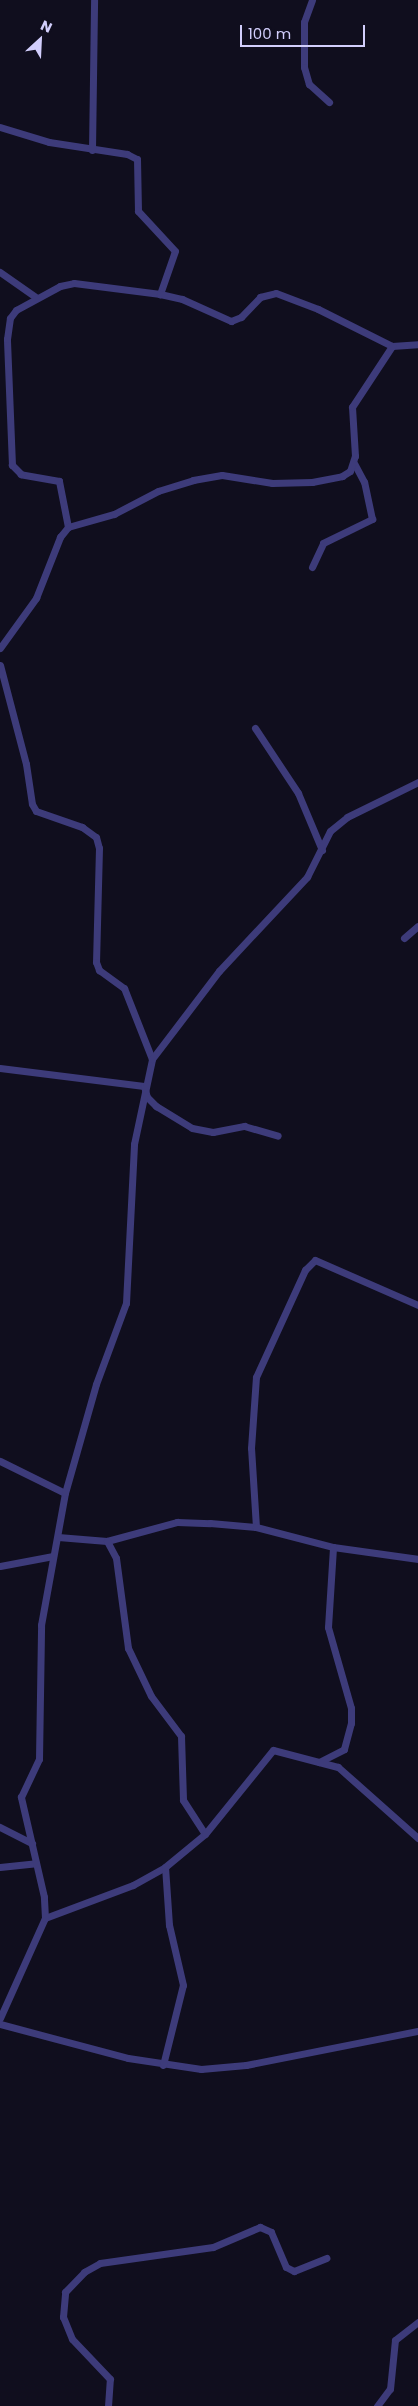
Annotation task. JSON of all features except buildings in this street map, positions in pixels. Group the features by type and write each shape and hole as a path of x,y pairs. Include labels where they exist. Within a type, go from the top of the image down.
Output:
{"street":[{"path":"92,150 94,0"},
{"path":"312,0 304,22 304,67 309,84 329,102"},
{"path":"0,127 50,142 127,154 137,159 138,211 175,251 160,294"},
{"path":"0,272 38,298"},
{"path":"68,528 59,481 22,474 12,465 7,327 16,310 66,283 160,294 182,299 221,320 231,321 240,317 260,297 276,293 318,309 392,346 418,344"},
{"path":"312,566 323,543 372,519 364,482 354,463 352,407 392,346"},
{"path":"0,648 36,598 60,537 68,528 114,514 158,491 193,480 222,475 272,483 312,482 342,476 354,463"},
{"path":"0,665 26,764 32,804 36,811 82,828 96,837 99,848 96,962 98,970 124,988 152,1059"},
{"path":"255,728 298,793 322,850"},
{"path":"0,2018 45,1918 36,1862 21,1797 39,1759 41,1626 65,1493 96,1384 126,1302 134,1144 144,1086 152,1059 219,971 307,877 330,831 347,817 418,782"},
{"path":"404,938 418,926"},
{"path":"0,1068 144,1086"},
{"path":"144,1086 147,1097 156,1106 192,1128 213,1132 244,1126 278,1136"},
{"path":"256,1527 251,1448 256,1377 305,1270 315,1260 418,1305"},
{"path":"0,1462 65,1493"},
{"path":"58,1537 107,1541 177,1522 256,1527 333,1547 418,1559"},
{"path":"107,1541 116,1558 128,1648 151,1696 181,1736 183,1800 205,1834"},
{"path":"318,1762 344,1749 351,1722 351,1708 328,1627 333,1547"},
{"path":"0,1566 53,1556"},
{"path":"45,1918 133,1885 165,1867 205,1834 273,1750 338,1767 418,1838"},
{"path":"0,1827 32,1842"},
{"path":"0,1867 36,1862"},
{"path":"164,2065 183,1985 168,1918 165,1867"},
{"path":"0,2024 164,2065 201,2069 246,2065 418,2031"},
{"path":"108,2406 110,2379 72,2339 63,2317 65,2292 84,2272 100,2263 213,2247 260,2226 271,2232 286,2267 294,2271 326,2258"},
{"path":"377,2406 390,2389 395,2340 418,2322"}]}
